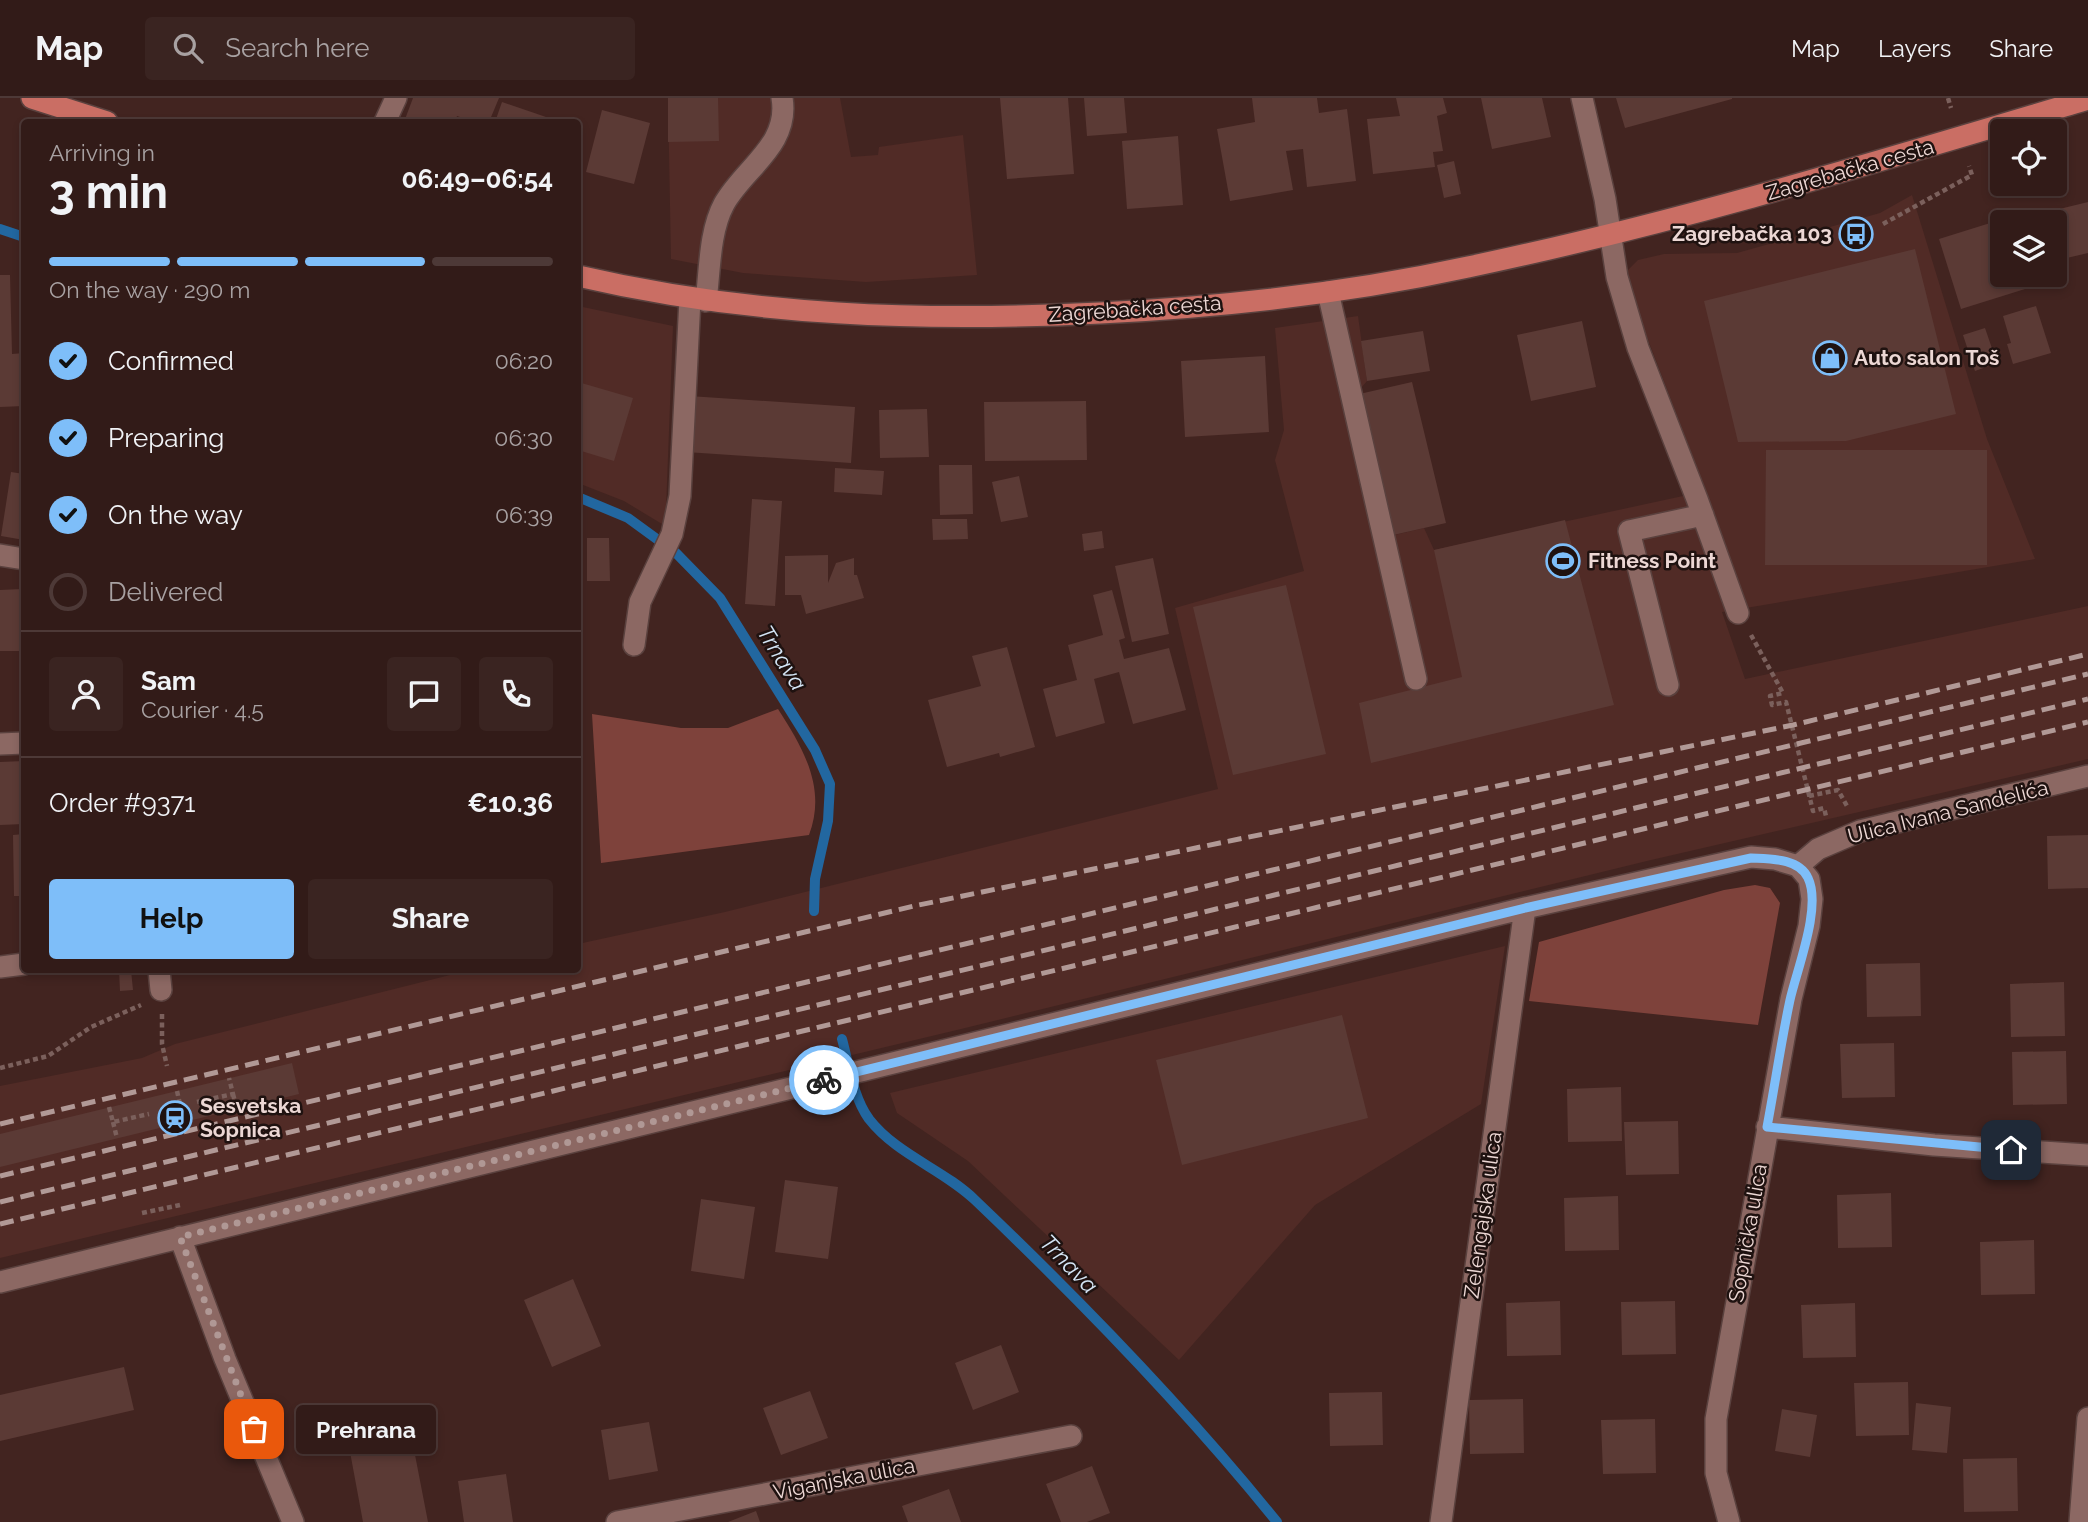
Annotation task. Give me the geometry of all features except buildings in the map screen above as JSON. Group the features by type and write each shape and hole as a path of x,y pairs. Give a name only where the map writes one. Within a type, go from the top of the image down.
{"main road":[{"path":"32,98 55,101 100,119"},
{"name":"Zagrebačka cesta","path":"581,277 698,300 823,313 963,318 1146,311 1328,292 1469,267 1773,193 2088,99"}],"street":[{"path":"386,119 396,98"},
{"path":"634,645 640,602 672,534 680,496 698,300 715,233 724,205 777,138 784,110 782,98"},
{"path":"1582,98 1611,234 1617,277 1637,348 1703,515 1738,613"},
{"path":"1328,292 1416,679"},
{"path":"1668,685 1629,531 1703,515"},
{"path":"0,555 21,558"},
{"path":"0,744 21,743"},
{"name":"Ulica Ivana Sandelića","path":"1798,866 1818,849 1854,833 2088,776"},
{"path":"0,1282 1525,908 1751,858 1775,859 1798,866"},
{"name":"Sopnička ulica","path":"1729,1522 1716,1473 1716,1419 1791,999 1809,926 1812,899 1809,879 1798,866"},
{"name":"Zelengajska ulica","path":"1441,1522 1525,908"},
{"path":"0,967 21,964"},
{"path":"1767,1127 1934,1145 2088,1155"},
{"path":"180,1237 225,1359 293,1522"},
{"path":"2080,1522 2088,1418"},
{"name":"Viganjska ulica","path":"617,1522 1071,1436"}],"path":[{"path":"1948,98 1951,108"},
{"path":"1883,224 1972,175 1969,166"},
{"path":"1738,613 1781,684 1783,693 1770,696 1772,705 1786,702 1809,796 1838,790 1845,801 1854,833"},
{"path":"0,1068 48,1056 91,1027 158,992 162,1044 167,1066"},
{"path":"229,1078 237,1110"},
{"path":"177,1091 184,1122"},
{"path":"197,1102 233,1094"},
{"path":"167,1110 181,1106"},
{"path":"109,1107 117,1138"},
{"path":"113,1122 149,1114"},
{"path":"142,1213 180,1205"}],"shaded area":[{"path":"668,98 840,98 851,157 878,155 879,147 963,135 977,275 866,282 743,273 671,259"},
{"path":"1912,195 1987,439 2035,559 1722,612 1745,679 2088,606 2088,759 1651,860 961,1029 0,1258 0,1086 142,1058 175,1044 458,973 581,973 581,943 725,912 1218,789 1175,608 1304,571 1275,460 1284,430 1275,328 1358,316 1367,381 1355,395 1390,536 1424,528 1434,550 1706,491 1627,285 1628,270 1638,260 1664,254 1737,253 1880,213"},
{"path":"581,307 673,326 666,509 662,524 624,501 581,484"},
{"path":"778,709 804,754 814,785 814,818 809,835 601,863 592,714 681,728 728,728"},
{"path":"1755,885 1770,888 1780,903 1758,1025 1529,1001 1539,942 1724,890"},
{"path":"1505,946 1481,1104 1315,1205 1179,1360 968,1161 897,1113 890,1093"}],"waterway":[{"name":"Trnava","path":"0,229 21,236"},
{"name":"Trnava","path":"581,498 628,518 676,553 720,598 815,750 830,784 828,821 815,879 814,911"},
{"name":"Trnava","path":"842,1039 859,1101 880,1132 962,1189 1015,1238 1169,1397 1277,1522"}],"railway":[{"path":"0,1124 914,906 1793,725 2088,654"},
{"path":"0,1176 2088,674"},
{"path":"0,1202 2088,699"},
{"path":"0,1224 2088,722"}],"way so far":[{"path":"254,1429 180,1237 824,1080"}],"place":[{"name":"Zagrebačka 103","path":"1856,234"},
{"name":"Auto salon Toš","path":"1830,358"},
{"name":"Fitness Point","path":"1563,561"},
{"name":"Sesvetska Sopnica","path":"175,1118"},
{"name":"Prehrana","path":"254,1429"}],"route":[{"path":"824,1080 1525,908 1705,867 1751,858 1775,859 1798,866 1809,879 1812,899 1809,926 1791,999 1767,1127 1934,1145 2011,1150"}]}
